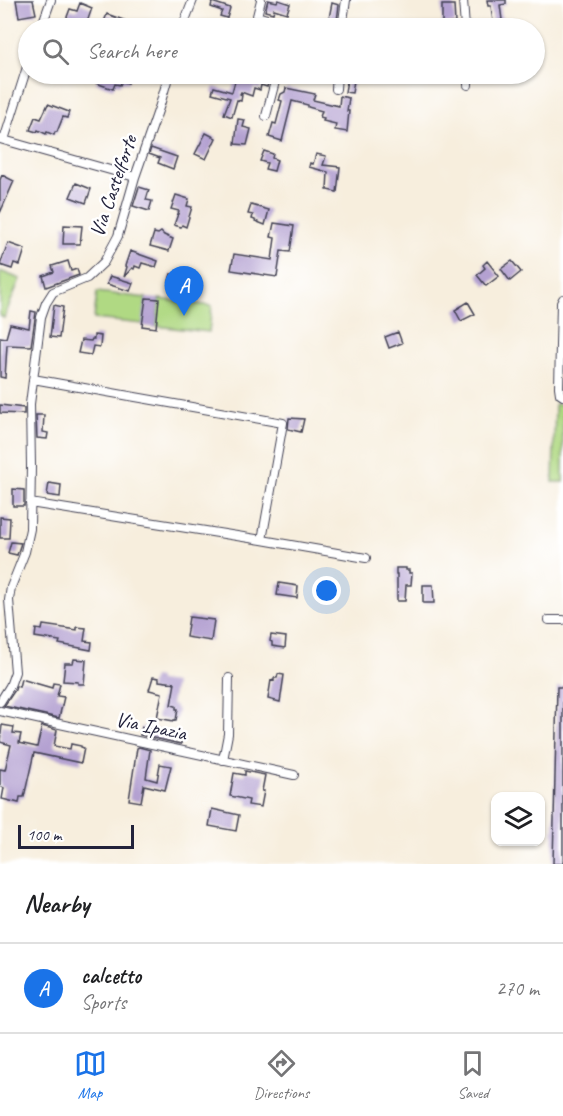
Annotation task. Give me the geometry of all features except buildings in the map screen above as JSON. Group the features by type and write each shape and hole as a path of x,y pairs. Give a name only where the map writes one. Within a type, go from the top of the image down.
{"street":[{"path":"45,18 51,0"},
{"path":"186,18 193,0"},
{"path":"261,0 257,16 264,18"},
{"path":"343,18 346,0"},
{"path":"463,0 464,18"},
{"path":"21,84 2,140 135,177"},
{"name":"Via Castelforte","path":"0,702 15,672 9,600 30,529 30,404 41,317 53,292 87,278 104,262 118,236 166,84"},
{"path":"266,116 274,84"},
{"path":"336,84 336,89"},
{"path":"563,299 561,303 559,387 560,394 563,396"},
{"path":"33,379 283,423 262,540"},
{"path":"30,503 366,558"},
{"path":"549,620 563,620"},
{"path":"223,760 228,734 229,678"},
{"name":"Via Ipazia","path":"0,711 294,775"}],"green space":[{"path":"0,271 20,279 4,318 0,316"},
{"path":"97,292 146,298 143,324 94,319"},
{"path":"159,299 212,306 209,332 156,326"},
{"path":"555,404 563,405 563,482 553,482"}],"place":[{"name":"calcetto","path":"184,316"}]}
